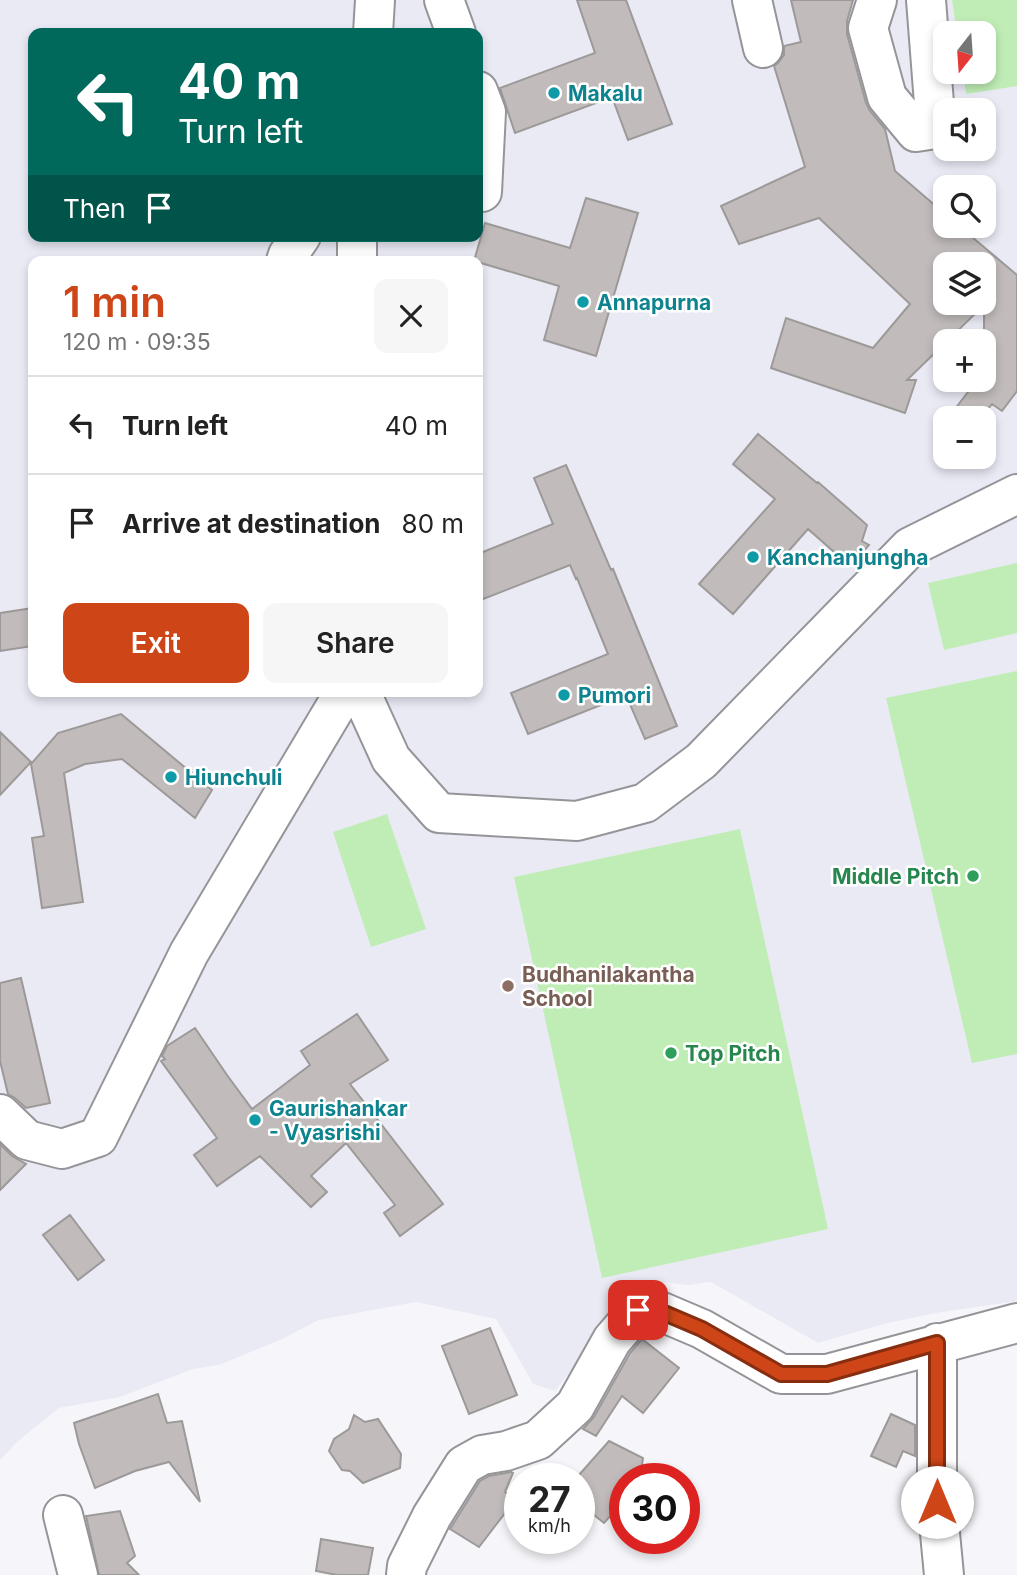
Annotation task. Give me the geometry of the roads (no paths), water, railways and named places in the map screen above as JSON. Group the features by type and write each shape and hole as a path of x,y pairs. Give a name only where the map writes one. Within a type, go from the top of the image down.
{"street":[{"path":"373,28 375,0"},
{"path":"443,0 454,28"},
{"path":"752,0 763,48"},
{"path":"877,0 868,28 887,97 916,132 936,128 926,0"},
{"path":"483,104 486,112 483,172"},
{"path":"363,697 391,759 439,813 577,821 645,803 701,761 910,547 1017,494"},
{"path":"0,1114 27,1140 62,1149 98,1137 189,953 341,697"},
{"path":"406,1575 407,1566 432,1516 464,1465 482,1455 506,1451 538,1440 575,1406 612,1340 638,1310 662,1312 702,1329 781,1374 827,1374 1017,1323"},
{"path":"937,1343 937,1502 944,1575"},
{"path":"63,1516 78,1575"}],"place":[{"name":"Makalu","path":"554,93"},
{"name":"Annapurna","path":"583,302"},
{"name":"Kanchanjungha","path":"753,557"},
{"name":"Pumori","path":"564,695"},
{"name":"Hiunchuli","path":"171,777"},
{"name":"Middle Pitch","path":"973,876"},
{"name":"Budhanilakantha School","path":"508,986"},
{"name":"Top Pitch","path":"671,1053"},
{"name":"Gaurishankar - Vyasrishi","path":"255,1120"}]}
